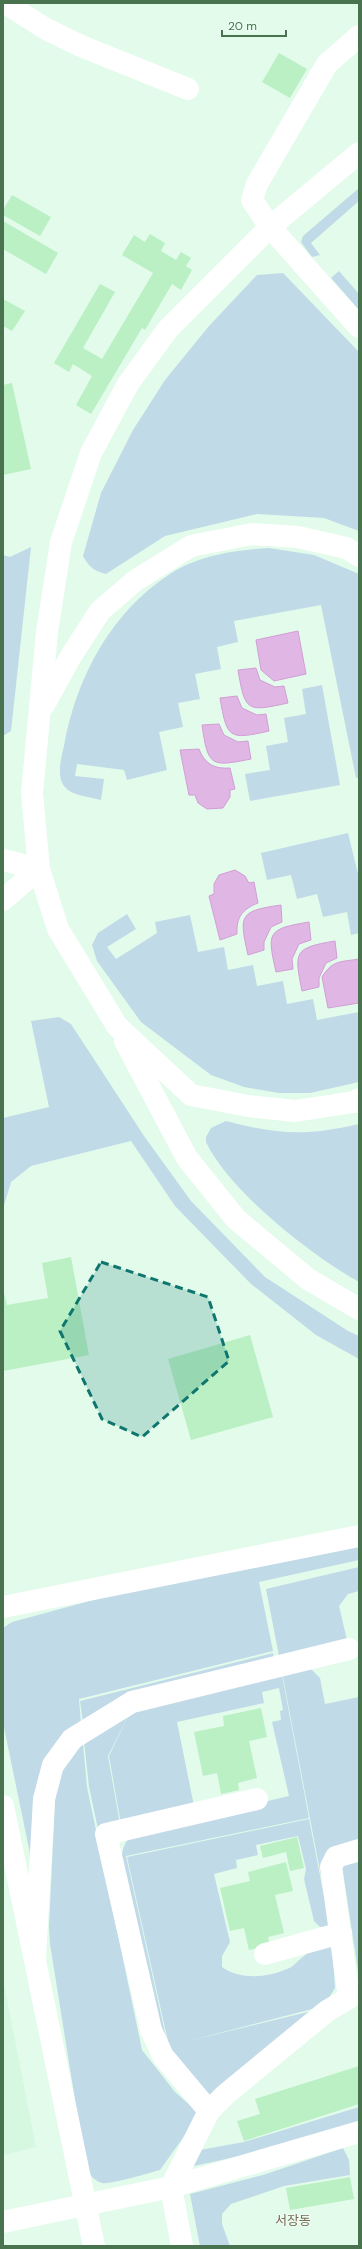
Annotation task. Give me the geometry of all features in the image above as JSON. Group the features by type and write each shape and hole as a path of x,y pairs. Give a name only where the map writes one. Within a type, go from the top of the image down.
{"street":[{"path":"5,3 46,29 81,46 188,89"},
{"path":"359,36 327,64 257,184 252,200 270,227 359,327"},
{"path":"359,153 270,227 168,329 128,384 91,453 61,542 47,632 32,793 39,869 58,929 117,1026 187,1158 236,1219 308,1279 359,1309"},
{"path":"40,712 71,656 100,611 136,580 191,546 252,534 298,537 346,548 359,556"},
{"path":"3,860 39,869"},
{"path":"3,900 39,869"},
{"path":"117,1026 191,1094 248,1106 294,1111 354,1102 359,1099"},
{"path":"3,1607 359,1536"},
{"path":"34,1958 44,1799 53,1765 72,1739 132,1702 349,1649"},
{"path":"209,2111 163,2056 151,2030 106,1834 257,1799"},
{"path":"3,1806 94,2246"},
{"path":"182,2246 171,2187 209,2111 225,2095 321,2016 354,1995 341,1933 331,1867 336,1857 359,1850"},
{"path":"265,1954 341,1933"},
{"path":"3,2222 171,2187 359,2132"}],"highlighted area":[{"path":"101,1262 208,1297 229,1361 142,1437 102,1419 60,1331"}],"shaded area":[{"path":"359,188 359,201 311,243 320,255 312,257 301,242 303,236"},
{"path":"339,271 359,294 359,310 331,278"},
{"path":"283,273 359,352 359,531 324,518 257,514 165,536 106,574 95,570 87,563 83,556 101,493 133,430 165,380 209,326 257,275"},
{"path":"31,547 11,731 3,736 3,555 10,557"},
{"path":"269,548 314,555 359,574 359,778 356,778 321,605 234,621 238,642 217,647 221,669 195,674 200,699 178,703 183,727 159,732 167,770 127,780 124,770 77,764 75,776 104,779 101,800 77,794 68,790 62,783 60,767 77,696 99,649 130,607 170,574 193,562 230,552"},
{"path":"298,631 306,674 274,681 261,670 256,640"},
{"path":"256,668 260,680 275,687 284,686 288,703 264,708 250,706 243,694 238,670"},
{"path":"322,685 340,785 250,801 245,774 270,770 266,746 288,742 284,718 306,714 302,689"},
{"path":"237,696 242,708 257,715 266,714 269,731 256,734 238,735 232,733 228,729 222,712 220,698"},
{"path":"219,724 224,735 238,742 248,741 251,759 227,763 214,761 207,749 202,725"},
{"path":"199,749 207,762 219,768 230,768 235,789 230,790 230,797 223,808 207,809 198,803 195,795 189,795 180,750"},
{"path":"348,833 359,878 359,933 351,935 347,912 323,917 317,894 297,899 291,875 267,880 261,853"},
{"path":"235,870 245,876 249,883 254,882 258,903 244,911 239,918 237,934 220,940 209,896 214,894 214,884 219,875"},
{"path":"281,905 282,922 271,927 264,942 264,950 248,955 243,931 245,917 257,910"},
{"path":"127,914 136,929 107,947 116,959 157,933 155,922 190,915 198,952 224,947 228,970 253,965 257,986 283,981 287,1004 313,999 317,1020 359,1012 359,1082 310,1093 279,1093 244,1087 211,1075 141,1022 97,961 92,945 98,933"},
{"path":"309,922 311,940 299,944 292,959 293,969 276,972 271,948 271,940 273,935 278,930 285,927"},
{"path":"335,941 337,958 326,963 319,978 319,987 302,991 298,967 298,959 300,954 304,949 311,946"},
{"path":"359,959 359,1003 328,1008 322,977 329,967 333,965"},
{"path":"59,1017 71,1024 144,1136 191,1201 265,1277 348,1331 359,1336 359,1359 316,1335 251,1284 175,1206 131,1141 31,1166 11,1182 3,1209 3,1118 49,1107 31,1021"},
{"path":"226,1121 262,1129 292,1132 323,1131 359,1124 359,1282 318,1256 296,1239 252,1201 233,1181 217,1161 206,1142 206,1137 211,1128"},
{"path":"359,1545 359,1560 259,1582 273,1651 79,1699 81,1724 71,1731 31,1858 3,1723 3,1628 12,1622 112,1595"},
{"path":"359,1567 359,1591 348,1594 339,1606 347,1640 279,1656 266,1589"},
{"path":"273,1653 274,1659 83,1723 80,1701"},
{"path":"310,1668 320,1678 325,1704 359,1697 359,1844 340,1847 328,1913 282,1672"},
{"path":"277,1671 277,1675 191,1697 282,1675 309,1818 126,1856 168,2046 324,2008 207,2097 167,2047 160,2035 121,1866 122,1855 126,1842 137,1832 289,1796 272,1722 281,1720 280,1711 283,1710 279,1688 262,1692 264,1703 177,1722 194,1806 121,1824 109,1756 130,1712 108,1756 120,1824 98,1829 89,1787 84,1741 99,1728 133,1706"},
{"path":"83,1743 87,1787 142,2050 175,2092 200,2114 160,2170 106,2183 99,2182 93,2178 85,2162 50,1944 49,1927 56,1780"},
{"path":"309,1819 330,1927 320,1927 314,1921 304,1879 306,1869 298,1836 256,1845 258,1855 236,1860 237,1868 214,1874 230,1942 222,1956 222,1967 245,1976 262,1976 289,1968 310,1952 332,1943 335,1988 324,2006 169,2046 127,1857"},
{"path":"359,1862 359,1977 342,1866"},
{"path":"3,1979 36,2147 3,2155"},
{"path":"359,2107 359,2121 278,2147 194,2166 194,2160 200,2150 244,2142"},
{"path":"343,2148 349,2160 350,2175 284,2186 231,2204 222,2214 222,2224 230,2246 200,2246 190,2194 263,2175"}],"building":[{"path":"279,53 307,69 290,98 262,82"},
{"path":"12,195 51,217 40,236 3,215 3,210"},
{"path":"3,221 58,253 46,274 3,249"},
{"path":"150,234 165,243 161,251 176,260 181,252 191,258 186,266 192,270 181,290 172,284 145,330 142,328 91,414 76,405 92,376 73,364 69,372 54,363 100,284 115,292 83,348 102,359 153,273 122,255 134,235 145,242"},
{"path":"3,299 25,311 12,331 3,326"},
{"path":"12,383 31,469 3,475 3,385"},
{"path":"71,1257 89,1355 3,1371 3,1289 7,1305 48,1298 42,1263"},
{"path":"250,1335 273,1417 191,1440 168,1359"},
{"path":"261,1708 267,1737 249,1741 257,1778 238,1783 239,1790 221,1794 217,1773 203,1776 194,1732 224,1726 223,1716"},
{"path":"297,1837 304,1868 290,1871 286,1852 263,1858 260,1846"},
{"path":"286,1862 293,1891 275,1895 284,1933 268,1937 270,1945 249,1950 244,1928 230,1931 220,1888 250,1881 248,1872"},
{"path":"359,2066 359,2104 244,2141 237,2121 260,2114 255,2099"},
{"path":"350,2177 354,2199 290,2210 286,2188"}],"district":[{"name":"서장동","path":"293,2220"}]}
